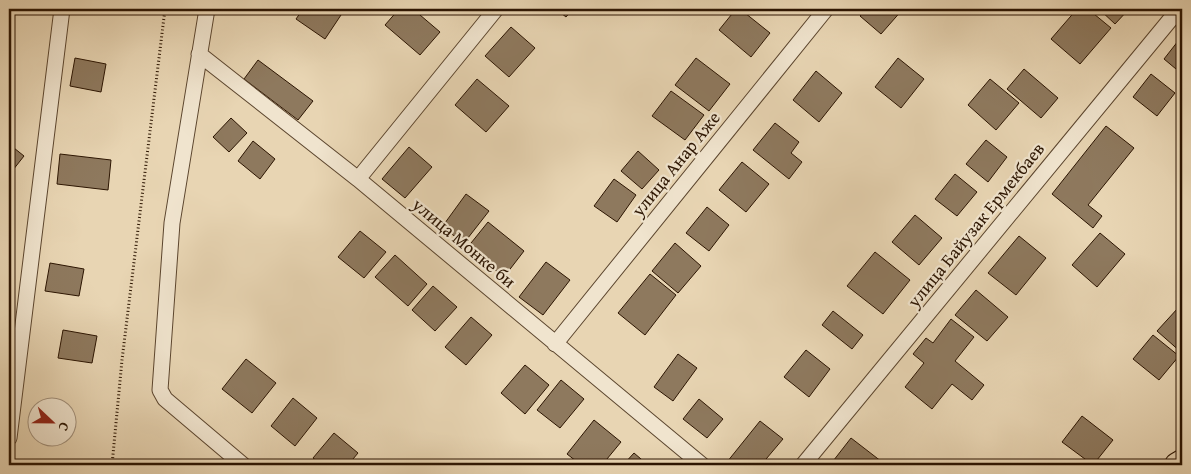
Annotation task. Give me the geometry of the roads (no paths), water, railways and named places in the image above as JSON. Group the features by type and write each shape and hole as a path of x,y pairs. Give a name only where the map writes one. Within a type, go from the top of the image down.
{"main road":[{"path":"1177,465 1182,462"}],"street":[{"path":"9,438 14,352 62,9"},
{"path":"207,9 172,223 160,390 165,399 243,465"},
{"path":"358,179 496,9"},
{"name":"улица Анар Аже","path":"555,344 826,9"},
{"name":"улица Байузак Ермекбаев","path":"803,465 1179,9"},
{"name":"улица Монке би","path":"199,54 358,179 702,465"}]}
